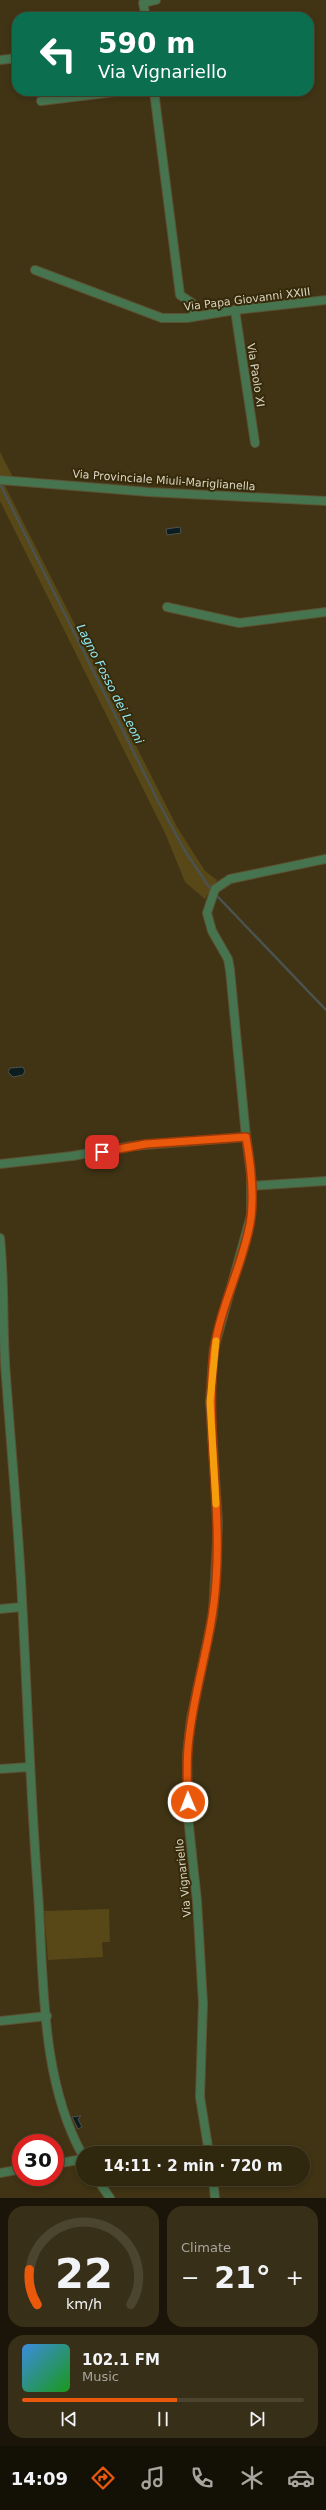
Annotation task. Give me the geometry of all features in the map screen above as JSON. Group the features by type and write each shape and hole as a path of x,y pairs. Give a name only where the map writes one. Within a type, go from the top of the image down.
{"street":[{"path":"145,12 143,2 156,0"},
{"path":"0,60 12,59"},
{"path":"41,101 82,96"},
{"path":"155,96 180,295 192,303 195,316"},
{"name":"Via Papa Giovanni XXIII","path":"36,270 162,318 187,318 235,310 326,300"},
{"name":"Via Paolo XI","path":"235,310 255,443"},
{"name":"Via Provinciale Miuli-Mariglianella","path":"0,480 149,492 326,501"},
{"path":"167,607 238,623 326,612"},
{"name":"Via Vignariello","path":"208,2146 200,2097 202,1996 197,1902 188,1817 187,1755 192,1719 209,1642 216,1581 218,1523 210,1402 214,1349 222,1314 250,1225 252,1186 230,970 225,951 209,920 208,905 215,889 230,879 326,859"},
{"path":"0,1164 72,1156 132,1146 246,1137"},
{"path":"252,1186 326,1181"},
{"path":"0,1238 3,1376 22,1607 29,1767 47,2016 56,2092 64,2117 78,2146"},
{"path":"0,1609 22,1607"},
{"path":"0,1769 29,1767"},
{"path":"0,2021 47,2016"},
{"path":"64,2162 76,2160"},
{"path":"0,2173 12,2171"},
{"path":"102,2186 110,2198"},
{"path":"214,2186 215,2198"}],"shaded area":[{"path":"0,452 13,477 0,476"},
{"path":"0,484 4,484 177,827 205,871 217,880 205,899 185,882 165,833 0,501"},
{"path":"180,527 181,533 167,535 166,529"},
{"path":"23,1067 25,1071 23,1075 13,1077 8,1072 10,1068"},
{"path":"109,1909 110,1942 102,1942 103,1957 48,1960 44,1911"},
{"path":"81,2116 78,2119 82,2127 78,2129 72,2117"}],"waterway":[{"name":"Lagno Fosso dei Leoni","path":"1,486 159,803 185,851 209,887"},
{"name":"Lagno Fosso dei Leoni","path":"218,897 326,1010"}],"slow traffic":[{"path":"216,1341 214,1349 210,1402 216,1504"}],"route":[{"path":"102,1152 161,1142 246,1137 250,1160 252,1196 250,1225 242,1255 222,1314 214,1349 210,1402 218,1523 218,1549 213,1614 208,1649 189,1738 187,1755 188,1802"}]}
